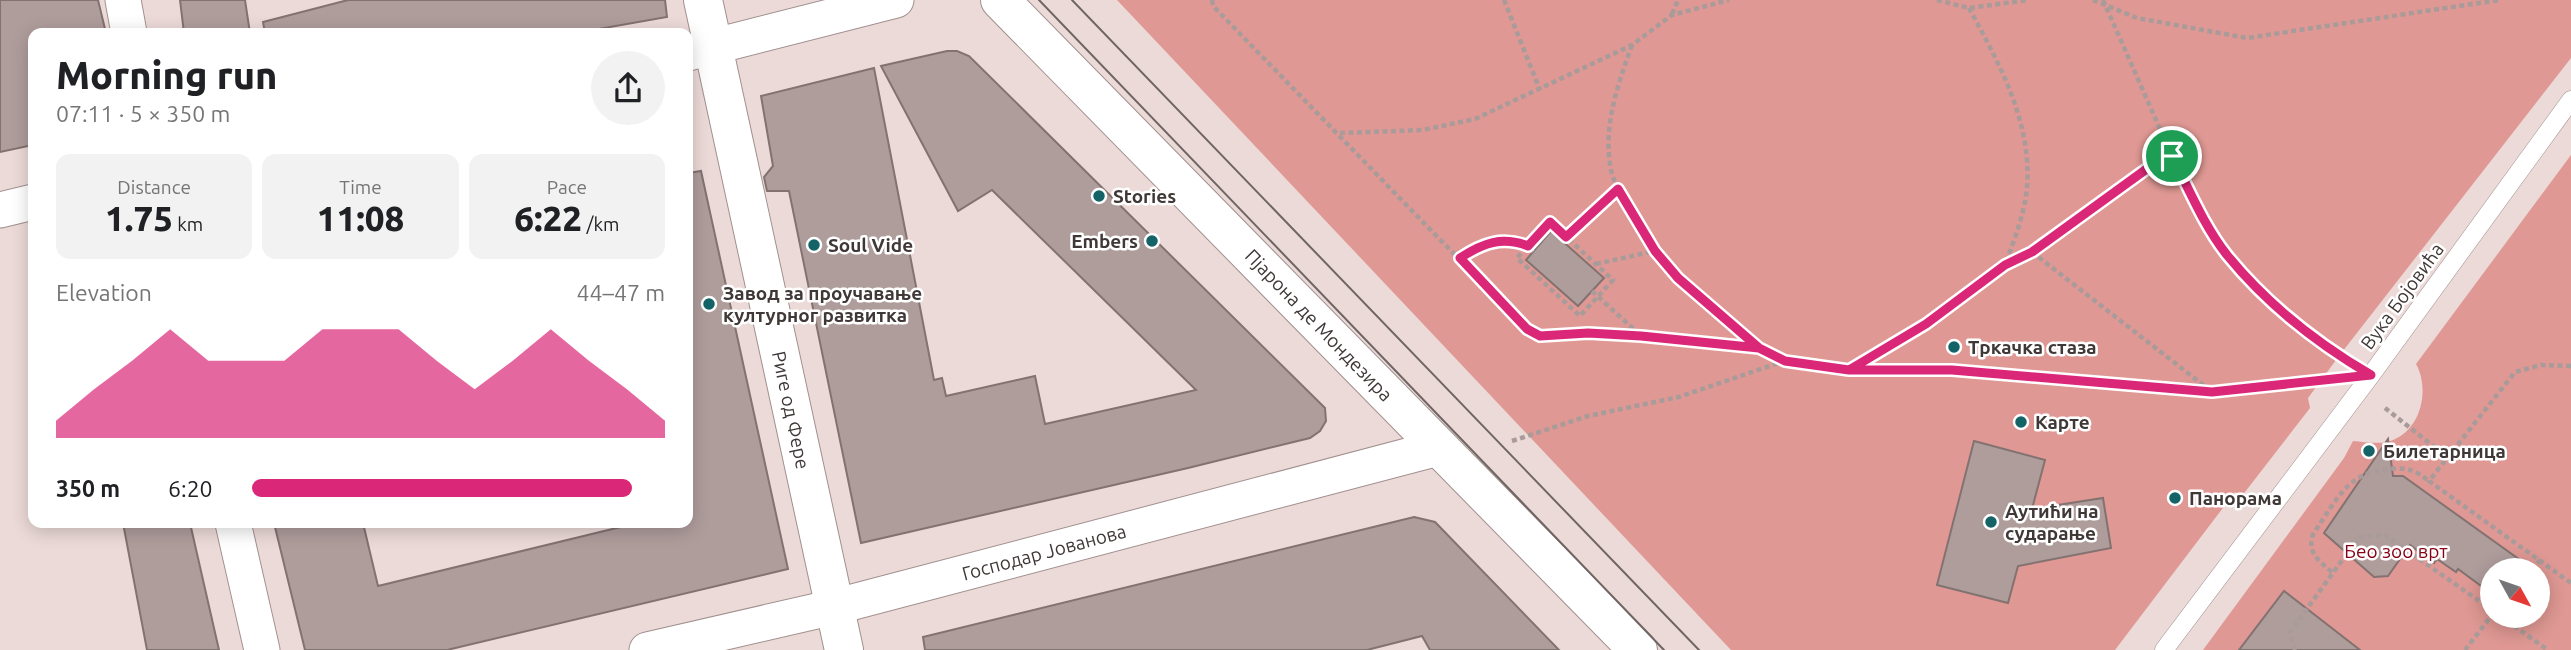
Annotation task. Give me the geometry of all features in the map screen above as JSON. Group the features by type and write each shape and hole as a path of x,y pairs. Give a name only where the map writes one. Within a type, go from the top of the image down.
{"street":[{"path":"124,0 128,28"},
{"path":"703,0 700,50 896,0"},
{"name":"Пјарона де Мондезира","path":"1000,0 1638,650"},
{"name":"Риге од Фере","path":"700,50 844,650"},
{"path":"0,209 28,202"},
{"name":"Господар Јованова","path":"647,650 834,607 1438,448"},
{"path":"234,528 262,650"}],"lane":[{"name":"Вука Бојовића","path":"2164,650 2371,375 2571,100"}],"path":[{"path":"1212,0 1213,6 1527,329 1540,336 1588,333 1759,348"},
{"path":"1504,0 1540,90"},
{"path":"1672,15 1678,0"},
{"path":"1339,133 1423,130 1475,118 1632,45 1672,15 1729,0"},
{"path":"1937,0 1969,8 2028,0"},
{"path":"2093,0 2106,2 2137,18 2247,38 2499,0"},
{"path":"2106,2 2172,156 2205,222 2243,273 2283,312 2339,356 2371,375"},
{"path":"1969,8 2019,110 2026,155 2027,187 2005,265"},
{"path":"1632,45 1618,85 1608,127 1610,166 1618,189 1655,251 1678,278 1759,348 1785,361 1849,370 1952,370 2212,392 2371,375"},
{"path":"1849,370 1926,324 2005,265 2032,252 2159,160 2172,156"},
{"path":"1566,237 1618,189"},
{"path":"1550,222 1613,280 1580,316 1517,258 1528,246 1550,222"},
{"path":"1460,258 1493,241 1514,241 1528,246 1533,252"},
{"path":"1596,265 1655,251"},
{"path":"2032,252 2212,392"},
{"path":"1592,291 1641,336"},
{"path":"1512,441 1588,416 1679,397 1785,361"},
{"path":"2429,481 2515,372 2541,365 2571,366"},
{"path":"2376,400 2447,457"},
{"path":"2332,572 2314,556 2309,544 2313,534 2351,481 2361,474 2393,468 2413,469 2536,558"},
{"path":"2295,650 2290,632 2359,537 2385,535 2480,603"},
{"path":"2550,568 2571,583"},
{"path":"2465,650 2481,628"},
{"path":"2517,628 2548,650"}],"green space":[{"path":"1117,0 2571,0 2571,58 2339,356 2308,398 2310,408 2245,492 2241,496 2235,492 2115,650 1731,650"},
{"name":"Бео зоо врт","path":"2571,155 2571,650 2203,650 2344,458 2353,441 2387,442 2408,430 2420,410 2420,375 2416,364"}],"building":[{"path":"0,0 98,0 105,28 28,28 28,146 0,152"},
{"path":"180,0 245,0 249,28 183,28"},
{"path":"348,0 665,0 667,17 604,28 264,28 263,22"},
{"path":"957,51 969,56 1325,408 1326,421 1320,431 1310,438 1188,468 861,543 789,191 767,191 764,177 773,166 761,96 874,68 934,380 942,378 946,396 1035,376 1045,424 1196,390 992,190 958,211 881,66"},
{"path":"701,171 788,569 447,650 305,650 275,528 364,528 378,586 616,528 693,528 693,172"},
{"path":"1551,231 1604,278 1578,306 1526,260"},
{"path":"2388,439 2393,476 2403,476 2517,558 2480,558 2480,585 2458,569 2456,572 2437,559 2434,563 2410,545 2388,576 2374,577 2324,533"},
{"name":"Аутићи на сударање","path":"1974,441 2045,460 2032,509 2103,498 2111,548 2018,566 2008,603 1937,585"},
{"path":"1414,517 1435,522 1559,650 1430,650 1422,636 1367,650 925,650 923,637"},
{"path":"124,528 191,528 219,650 147,650"},
{"path":"2284,591 2360,650 2239,650"}],"tram line":[{"path":"1039,0 1664,650"},
{"path":"1072,0 1699,650"}],"place":[{"name":"Stories","path":"1099,196"},
{"name":"Embers","path":"1152,241"},
{"name":"Soul Vide","path":"814,245"},
{"name":"Завод за проучавање културног развитка","path":"709,304"},
{"name":"Тркачка стаза","path":"1954,347"},
{"name":"Карте","path":"2021,422"},
{"name":"Билетарница","path":"2369,451"},
{"name":"Панорама","path":"2175,498"},
{"name":"Аутићи на сударање","path":"1991,522"}],"route":[{"path":"2172,156 2159,160 2032,252 2005,265 1926,324 1849,370 1785,361 1759,348 1678,278 1655,251 1618,189 1566,237 1550,222 1528,246 1514,241 1493,241 1460,258 1527,329 1540,336 1588,333 1641,336 1759,348 1785,361 1849,370 1952,370 2212,392 2371,375 2339,356 2283,312 2226,254 2205,222 2172,156"}]}
